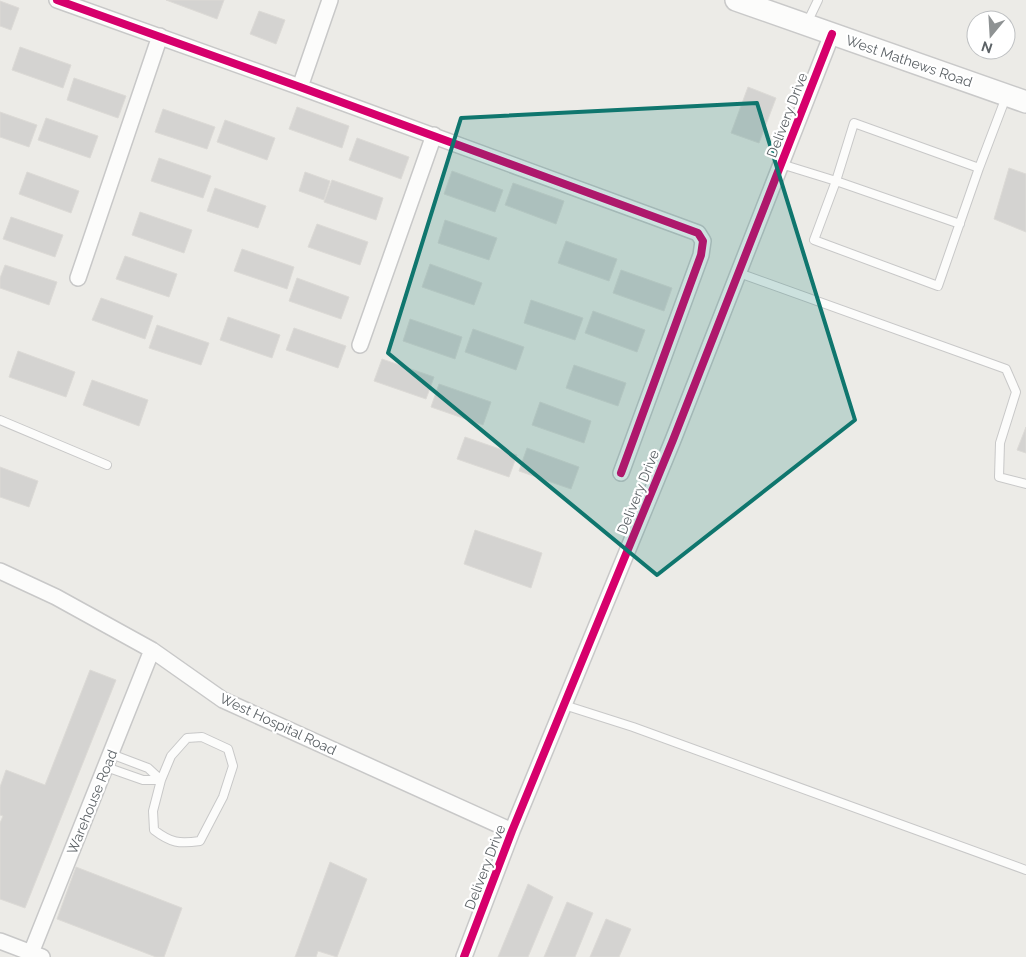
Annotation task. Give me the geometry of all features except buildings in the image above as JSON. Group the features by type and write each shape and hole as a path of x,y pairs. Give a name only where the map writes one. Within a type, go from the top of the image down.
{"main road":[{"name":"West Mathews Road","path":"736,0 1016,99"}],"street":[{"path":"57,0 300,86 698,233 704,241 701,255 621,473"},
{"path":"300,86 330,0"},
{"name":"Delivery Drive","path":"464,957 512,831 673,440 832,34"},
{"path":"78,278 160,36"},
{"path":"360,344 434,135"},
{"name":"West Hospital Road","path":"0,571 56,597 152,650 222,700 512,831"},
{"name":"Warehouse Road","path":"37,955 108,760 152,650"},
{"path":"0,941 37,955"}],"lane":[{"path":"807,25 818,0"},
{"path":"979,168 854,123 836,182 814,240 938,286 979,168 1016,99"},
{"path":"781,164 960,224"},
{"path":"739,273 1006,369 1016,392 1000,443 999,477 1026,484"},
{"path":"0,420 107,465"},
{"path":"564,704 633,727 1026,870"},
{"path":"202,737 228,749 233,766 223,797 200,841 181,844 162,836 154,830 153,811 161,780 171,756 186,738 202,737"},
{"path":"108,760 148,768 161,780"},
{"path":"108,760 142,780 161,780"}],"highlighted area":[{"path":"757,103 855,420 657,575 388,353 461,118"}],"cycle path":[{"path":"57,0 698,233 703,241 701,255 621,473"},
{"path":"464,957 512,831 673,440 832,34"}]}
